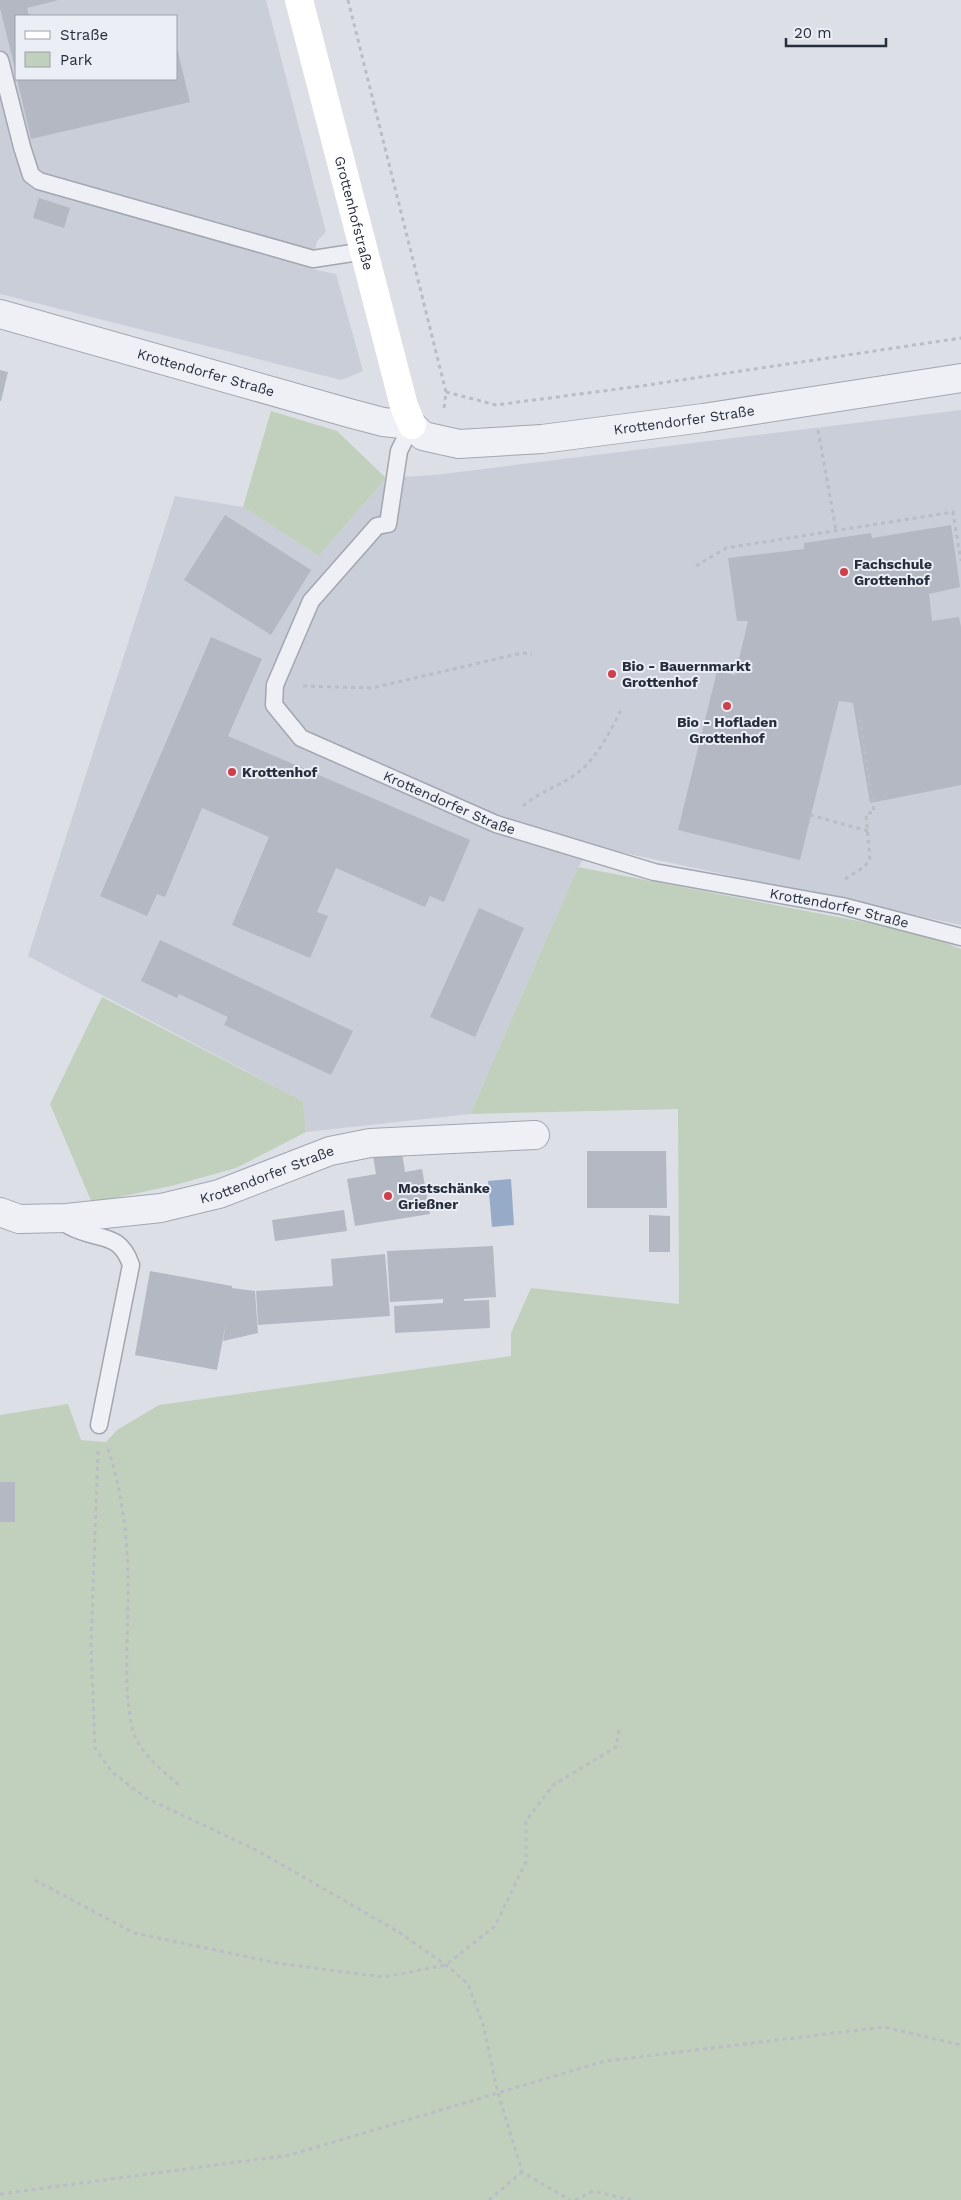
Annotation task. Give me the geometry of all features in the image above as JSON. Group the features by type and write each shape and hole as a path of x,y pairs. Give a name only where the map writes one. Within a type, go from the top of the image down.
{"street":[{"name":"Grottenhofstraße","path":"298,0 404,406 412,425"},
{"name":"Krottendorfer Straße","path":"0,314 349,413 383,422 412,425 423,436 460,444 542,439 703,418 961,378"},
{"name":"Krottendorfer Straße","path":"0,1212 19,1219 67,1218 161,1208 219,1194 330,1151 370,1143 535,1135"}],"lane":[{"path":"0,60 31,175 39,181 313,259 365,251"},
{"name":"Krottendorfer Straße","path":"412,425 399,451 388,524 377,526 311,601 275,686 274,705 302,738 496,824 654,872 842,906 961,937"},
{"path":"67,1218 69,1226 78,1231 120,1243 127,1253 132,1266 99,1425"}],"path":[{"path":"348,0 446,392 496,405 651,385 961,338"},
{"path":"820,440 836,530"},
{"path":"696,566 726,548 953,512 961,561"},
{"path":"275,686 372,688 522,652 532,654"},
{"path":"496,824 518,812 536,795 580,771 612,730 620,710"},
{"path":"807,900 864,867 870,860 866,814 874,812 874,803 859,714"},
{"path":"810,816 868,830"},
{"path":"99,1425 112,1463 121,1500 128,1581 129,1712 136,1738 151,1761 180,1786"},
{"path":"99,1425 91,1645 95,1748 112,1772 146,1798 258,1851 397,1931 446,1965 468,1984 483,2024 498,2093 522,2172 570,2200"},
{"path":"35,1880 134,1933 273,1962 384,1977 446,1965 495,1926 526,1862 526,1821 552,1784 616,1747 619,1730"},
{"path":"0,2194 290,2155 605,2061 884,2028 961,2045"},
{"path":"490,2200 522,2172"},
{"path":"575,2200 593,2190 631,2200"}],"shaded area":[{"path":"0,0 266,0 326,232 317,241 311,269 336,274 363,371 341,380 0,294"},
{"path":"961,410 961,925 592,846 578,867 470,1114 306,1132 303,1101 28,956 175,496 243,507 319,556 386,478 434,475"}],"green space":[{"path":"271,411 337,431 386,478 319,556 243,507"},
{"path":"578,867 921,933 961,949 961,2200 0,2200 0,1415 68,1404 81,1440 106,1442 117,1430 159,1405 511,1356 511,1333 531,1288 679,1304 678,1109 470,1114"},
{"path":"102,997 303,1101 306,1132 236,1168 175,1185 92,1203 50,1104"}],"water":[{"path":"511,1179 514,1225 492,1227 488,1181"}],"building":[{"path":"0,0 59,0 27,8 29,15 15,15 15,69 0,8"},
{"path":"178,52 190,102 31,139 17,80 178,80"},
{"path":"39,198 70,208 64,228 33,218"},
{"path":"0,370 8,372 1,401 0,401"},
{"path":"225,515 311,570 271,635 184,580"},
{"path":"951,525 960,587 929,594 932,621 959,617 961,627 961,785 870,803 853,703 839,701 800,860 678,830 717,671 735,675 748,621 737,621 728,558 804,549 804,543 871,533 872,538"},
{"name":"Krottenhof","path":"211,637 262,659 228,736 470,840 444,902 430,896 425,907 336,868 317,912 328,916 310,958 232,925 269,837 202,808 165,897 157,894 147,916 100,896"},
{"path":"479,908 524,928 475,1037 430,1017"},
{"path":"160,940 353,1031 331,1075 224,1025 228,1017 179,994 177,998 141,981"},
{"name":"Mostschänke Grießner","path":"401,1146 405,1172 422,1169 430,1214 355,1226 347,1179 376,1174 372,1150"},
{"path":"587,1151 666,1151 667,1208 587,1208"},
{"path":"344,1210 347,1231 275,1241 272,1220"},
{"path":"649,1215 670,1216 670,1252 649,1252"},
{"path":"493,1246 496,1297 464,1299 464,1301 489,1300 490,1328 395,1333 394,1306 443,1303 443,1299 390,1302 387,1251"},
{"path":"385,1254 390,1316 258,1325 256,1291 333,1286 331,1259"},
{"path":"150,1271 255,1291 258,1333 223,1341 226,1322 217,1370 135,1355"},
{"path":"0,1482 15,1482 15,1522 0,1522"}],"place":[{"name":"Fachschule Grottenhof","path":"844,572"},
{"name":"Bio - Bauernmarkt Grottenhof","path":"612,674"},
{"name":"Bio - Hofladen Grottenhof","path":"727,706"},
{"name":"Krottenhof","path":"232,772"},
{"name":"Mostschänke Grießner","path":"388,1196"}]}
